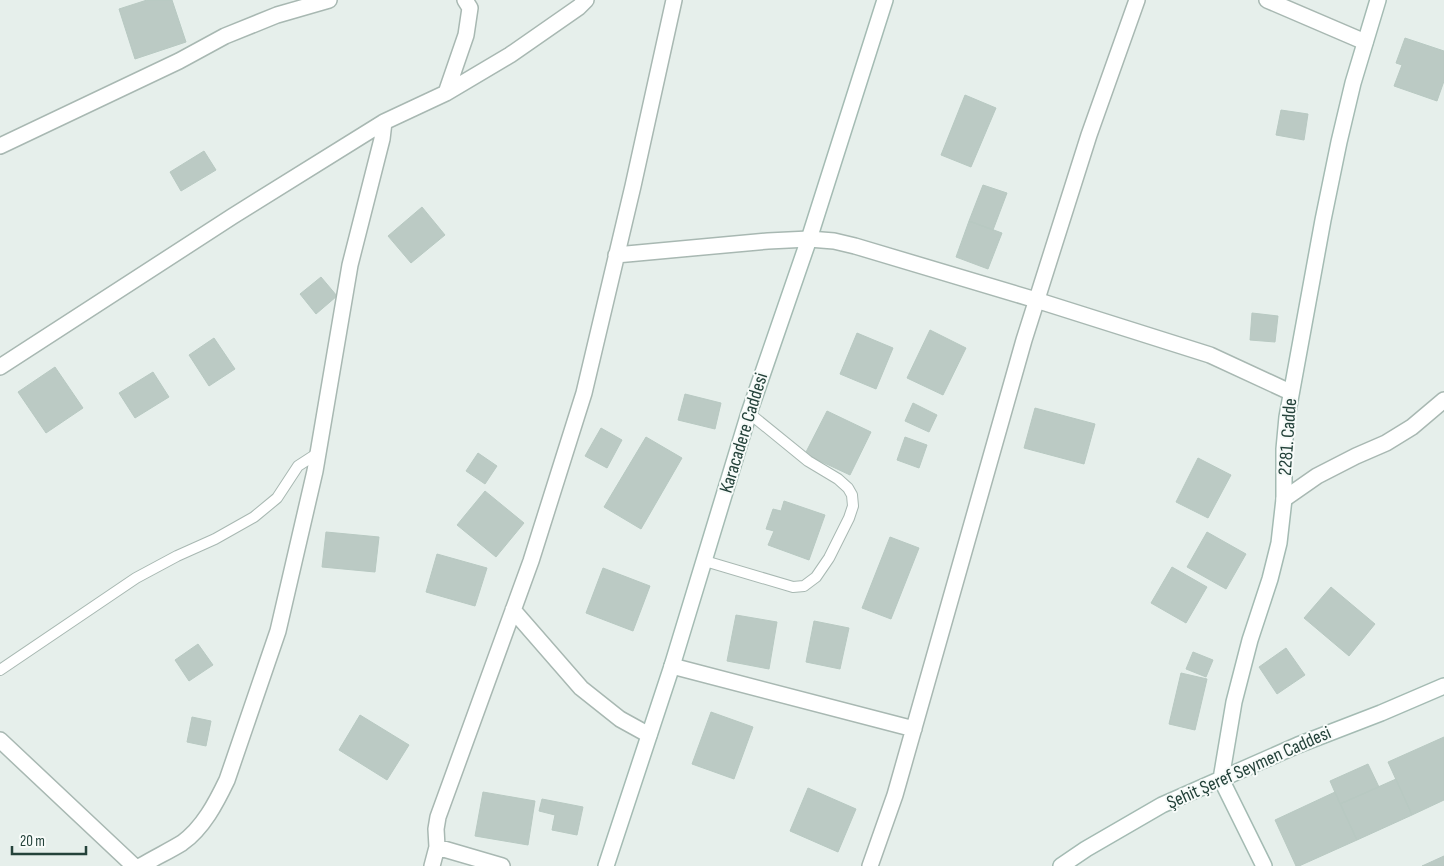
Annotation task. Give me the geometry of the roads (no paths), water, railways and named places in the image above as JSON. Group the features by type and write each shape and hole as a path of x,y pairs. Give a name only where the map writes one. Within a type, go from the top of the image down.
{"street":[{"path":"0,146 179,61 243,28 277,15 329,0"},
{"path":"446,93 466,36 470,8 465,0"},
{"path":"0,367 233,216 384,122 446,93 510,55 579,7 586,0"},
{"path":"432,866 437,847 436,829 438,817 531,560 584,393 674,0"},
{"name":"Karacadere Caddesi","path":"606,866 672,666 750,413 809,239 885,0"},
{"path":"870,866 895,795 1036,300 1089,135 1137,0"},
{"path":"1267,0 1365,42"},
{"name":"2281. Cadde","path":"1221,779 1234,702 1279,543 1284,499 1284,449 1290,392 1339,142 1353,83 1378,0"},
{"path":"141,866 182,842 195,831 216,804 227,780 278,631 315,471 350,265 382,139 384,122"},
{"path":"616,255 768,241 809,239 834,241 1036,300 1210,355 1290,392"},
{"path":"1284,499 1317,476 1386,443 1412,427 1444,400"},
{"path":"513,610 581,688 620,719 649,735"},
{"path":"672,666 914,729"},
{"name":"Şehit Şeref Seymen Caddesi","path":"1061,866 1086,849 1162,806 1298,745 1444,686"},
{"path":"3,748 134,866"},
{"path":"1221,779 1264,866"},
{"path":"437,847 453,850 502,866"}],"lane":[{"path":"705,561 793,587 804,586 816,577 828,558 853,506 852,495 848,488 838,479 808,461 750,413"},
{"path":"0,670 136,578 177,556 215,539 254,517 277,498 298,466 318,453"}]}
